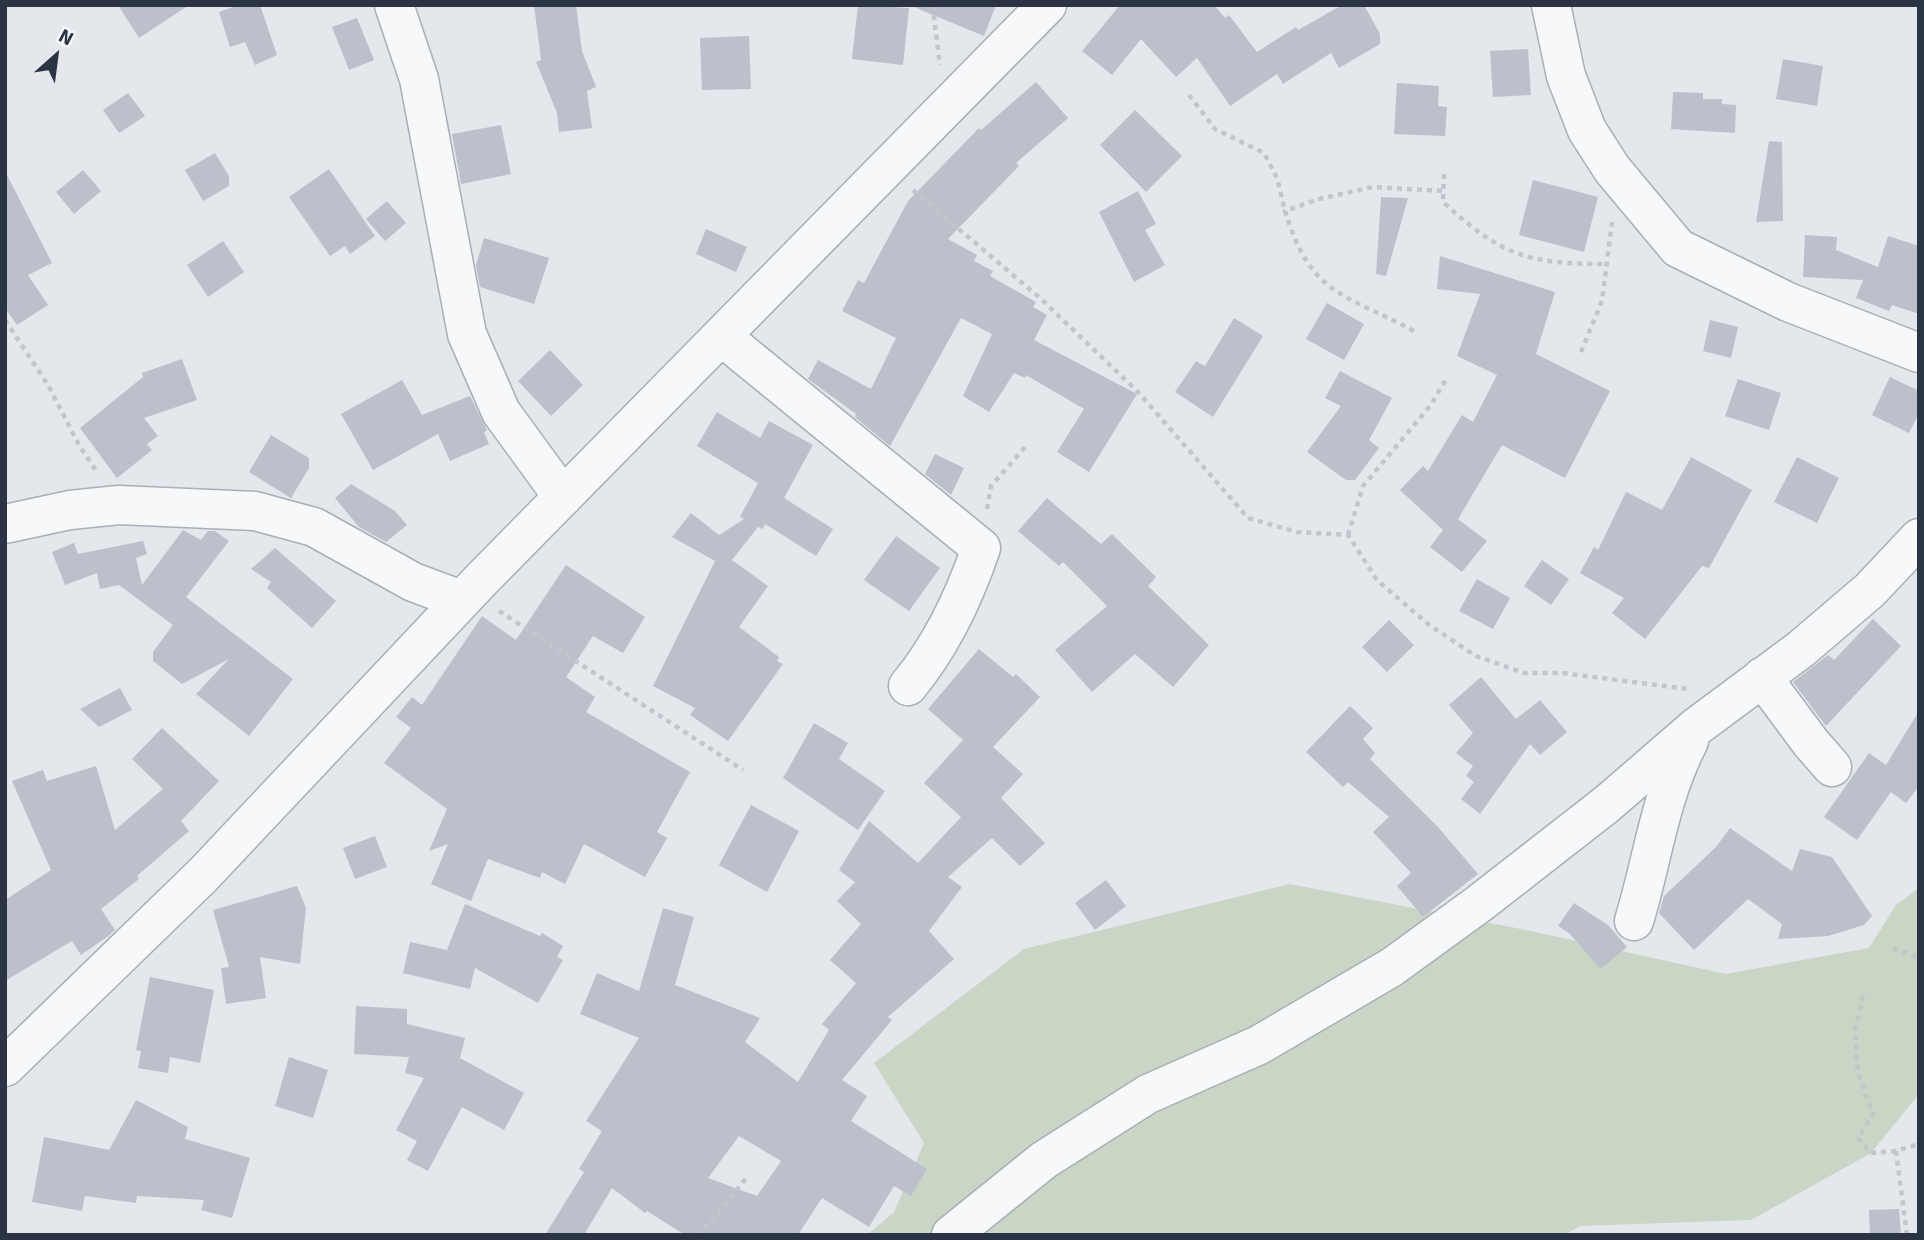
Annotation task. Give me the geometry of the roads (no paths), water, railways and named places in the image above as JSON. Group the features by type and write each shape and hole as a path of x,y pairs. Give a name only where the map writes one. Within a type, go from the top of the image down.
{"street":[{"path":"394,5 419,79 467,334 501,412 563,497"},
{"path":"5,1067 203,875 461,600 1046,5"},
{"path":"1551,5 1566,76 1587,130 1612,169 1678,248 1788,302 1919,353"},
{"path":"721,336 981,548 966,594 926,663 908,686"},
{"path":"5,524 70,510 119,505 255,511 314,527 412,582 461,600"},
{"path":"951,1235 1044,1160 1148,1094 1259,1045 1392,967 1606,804 1696,727 1801,649 1870,590 1919,538"},
{"path":"1762,677 1811,744 1832,767"},
{"path":"1634,921 1657,819 1672,774 1696,727"}]}
